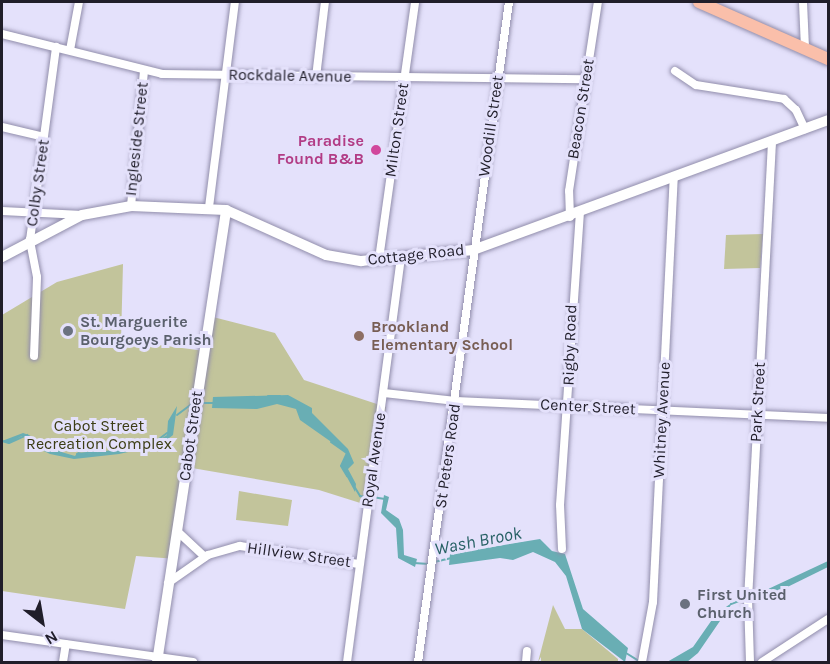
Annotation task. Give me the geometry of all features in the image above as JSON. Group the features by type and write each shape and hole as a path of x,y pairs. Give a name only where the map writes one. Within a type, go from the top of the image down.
{"main road":[{"path":"699,2 828,59"},
{"name":"Cottage Road","path":"2,257 30,240 82,215 131,206 209,207 226,210 326,255 361,261 473,250 575,215 828,120"},
{"name":"Cabot Street","path":"158,660 226,210"}],"street":[{"path":"70,50 79,2"},
{"path":"209,207 224,76 236,2"},
{"path":"315,77 325,2"},
{"name":"Milton Street","path":"379,259 416,2"},
{"name":"Woodill Street","path":"473,250 509,2"},
{"name":"Beacon Street","path":"575,215 569,191 584,79 598,2"},
{"path":"803,2 805,48"},
{"name":"Rockdale Avenue","path":"2,34 56,46 144,71 224,76 584,79"},
{"name":"Colby Street","path":"34,356 36,277 30,240 56,46"},
{"name":"Ingleside Street","path":"131,206 144,71"},
{"path":"675,72 696,85 784,99 796,110 805,129"},
{"path":"2,127 44,137"},
{"name":"Park Street","path":"750,663 748,600 772,141"},
{"name":"Whitney Avenue","path":"642,663 653,602 675,177"},
{"path":"2,211 82,215"},
{"name":"Rigby Road","path":"562,549 560,505 568,406 575,215"},
{"name":"St Peters Road","path":"418,663 456,401 473,250"},
{"name":"Royal Avenue","path":"347,663 401,257"},
{"name":"Center Street","path":"384,393 456,401 828,418"},
{"path":"177,531 205,557"},
{"name":"Hillview Street","path":"168,583 205,557 226,548 249,546 359,564"},
{"path":"762,663 828,619"},
{"path":"2,635 158,660 193,663"},
{"path":"63,663 66,644"},
{"path":"526,663 527,651"}],"green space":[{"path":"763,234 760,268 724,269 726,235"},
{"name":"Cabot Street Recreation Complex","path":"123,264 121,340 205,351 213,317 275,333 304,380 386,407 373,507 319,490 192,468 177,559 136,556 125,609 2,591 2,315 57,282"},
{"path":"239,491 292,500 288,526 236,520"},
{"path":"553,605 565,629 582,629 618,659 618,662 541,662 541,657 538,662"}],"shaded area":[{"path":"288,395 312,408 312,413 348,449 354,463 348,469 356,484 355,492 341,466 347,453 300,420 296,409 277,404 257,409 212,408 213,397"},
{"path":"177,406 173,435 160,445 119,454 74,459 50,454 36,447 32,438 22,436 9,443 2,441 23,433 29,435 51,449 75,456 78,452 85,454 133,447 156,442 167,435 168,421"},
{"path":"384,495 389,497 386,510 399,519 403,530 404,555 417,559 415,567 398,558 396,528 381,513"},
{"path":"540,539 552,551 565,554 583,609 628,648 625,662 582,629 566,576 555,562 533,552 513,560 500,558 449,565 450,554"},
{"path":"828,561 828,567 763,599 766,590"},
{"path":"733,602 698,653 687,662 667,662 693,647 716,614"}],"waterway":[{"name":"Wash Brook","path":"268,396 280,396"},
{"name":"Wash Brook","path":"177,415 193,403"},
{"name":"Wash Brook","path":"199,403 214,403"},
{"name":"Wash Brook","path":"155,442 167,433"},
{"name":"Wash Brook","path":"2,441 9,443 27,435"},
{"name":"Wash Brook","path":"331,442 347,453 341,466 347,476"},
{"name":"Wash Brook","path":"47,446 61,453"},
{"name":"Wash Brook","path":"77,454 97,452"},
{"name":"Wash Brook","path":"354,486 360,496 367,497"},
{"name":"Wash Brook","path":"372,497 385,499"},
{"name":"Wash Brook","path":"434,562 452,558"},
{"name":"Wash Brook","path":"414,563 429,564"},
{"name":"Wash Brook","path":"750,598 768,593"},
{"name":"Wash Brook","path":"731,604 745,599"},
{"name":"Wash Brook","path":"626,653 639,661"}],"place":[{"name":"Paradise Found B&B","path":"376,150"},
{"name":"St. Marguerite Bourgoeys Parish","path":"68,331"},
{"name":"Brookland Elementary School","path":"359,336"},
{"name":"First United Church","path":"685,604"}]}
